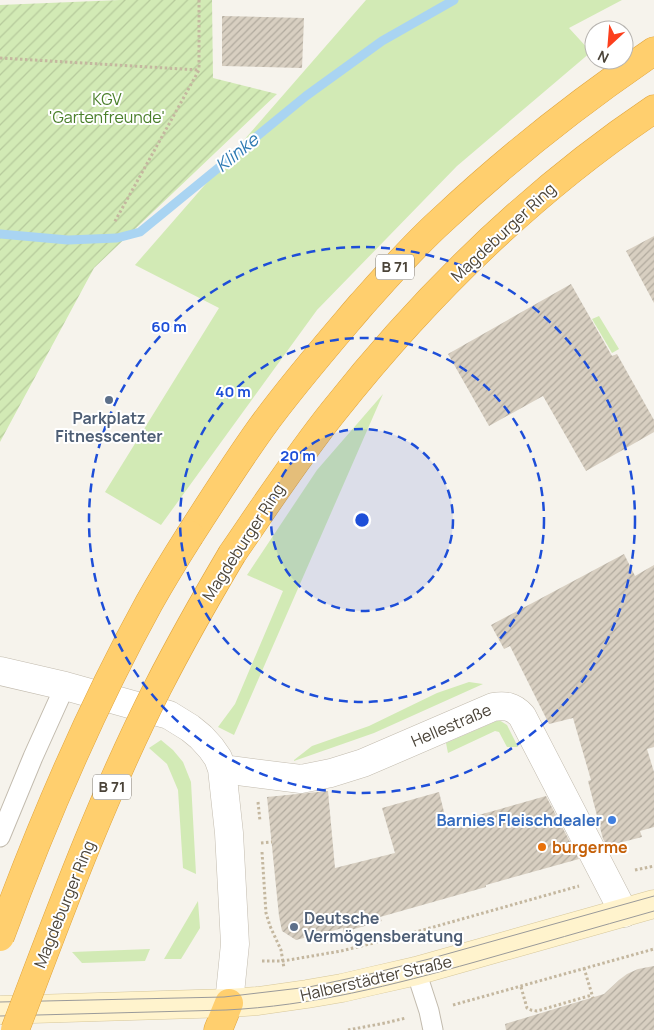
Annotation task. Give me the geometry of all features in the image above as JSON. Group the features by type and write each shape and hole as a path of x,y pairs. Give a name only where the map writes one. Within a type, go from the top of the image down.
{"highway":[{"name":"B 71","path":"0,937 59,789 84,731 112,674 149,604 190,535 224,481 262,428 338,332 387,276 441,220 524,148 573,109 654,51"},
{"name":"Magdeburger Ring","path":"15,1030 59,914 106,801 158,687 232,554 277,489 332,413 369,368 421,310 476,254 521,213 594,152 654,109"},
{"path":"218,1030 229,1003"}],"main road":[{"name":"Halberstädter Straße","path":"0,1010 229,1003 307,994 416,971 654,904"}],"street":[{"path":"0,671 65,686 169,716 180,721 201,737 218,758 222,769 229,832 235,944 229,1003"},
{"name":"Hellestraße","path":"222,769 301,779 331,773 363,763 493,707 510,707 517,710 522,716 624,913"}],"lane":[{"path":"0,837 65,686"},
{"path":"416,971 433,1030"}],"path":[{"path":"114,223 199,70 199,0"},
{"path":"0,58 199,70"},
{"path":"254,773 258,793 260,823"},
{"path":"272,842 261,843 266,913 281,950"},
{"name":"Halberstädter Straße","path":"257,960 283,962 341,951 654,866"},
{"path":"348,1030 386,1023 654,949"},
{"path":"521,987 527,1008 537,1011 592,996 584,968"}],"green space":[{"name":"KGV 'Gartenfreunde'","path":"120,0 212,0 213,78 277,94 94,268 0,442 0,5"},
{"path":"366,0 622,0 569,28 584,44 584,58 457,166 317,310 161,525 105,492 219,308 135,265"},
{"path":"599,316 619,349 612,353 592,319"},
{"path":"383,394 234,735 218,727 235,704 283,591 247,575 317,470"},
{"path":"469,682 483,684 374,733 294,761 312,746 369,726 437,693"},
{"path":"499,720 507,725 518,747 507,747 499,732 495,731 448,753 446,743"},
{"path":"161,740 183,762 191,782 196,874 183,868 178,790 167,764 149,748"},
{"path":"198,901 200,928 181,959 164,959"},
{"path":"150,949 145,961 82,963 72,952"}],"building":[{"path":"222,16 304,18 302,68 222,66"},
{"path":"654,236 654,303 626,251"},
{"path":"571,284 612,356 617,354 654,420 654,432 586,471 543,396 489,426 448,354"},
{"path":"624,554 635,576 654,565 654,747 647,749 654,772 654,827 640,831 642,837 607,846 603,839 588,781 591,780 573,718 549,724 510,646 504,649 491,625"},
{"path":"328,791 335,868 395,853 382,808 439,792 447,824 546,796 579,859 380,917 382,921 344,932 343,928 296,940 282,931 267,797"},
{"path":"654,966 654,1030 506,1030 505,1024 604,994 627,974 638,969"}],"waterway":[{"name":"Klinke","path":"0,234 68,240 117,238 140,232 306,96 382,41 454,0"}],"tram line":[{"path":"0,1002 224,997 309,987 429,959 654,896"},
{"path":"0,1016 226,1010 258,1008 321,999 413,979 654,911"}],"place":[{"name":"Parkplatz Fitnesscenter","path":"109,400"},
{"name":"Barnies Fleischdealer","path":"612,820"},
{"name":"burgerme","path":"542,847"},
{"name":"Deutsche Vermögensberatung","path":"294,927"}]}
